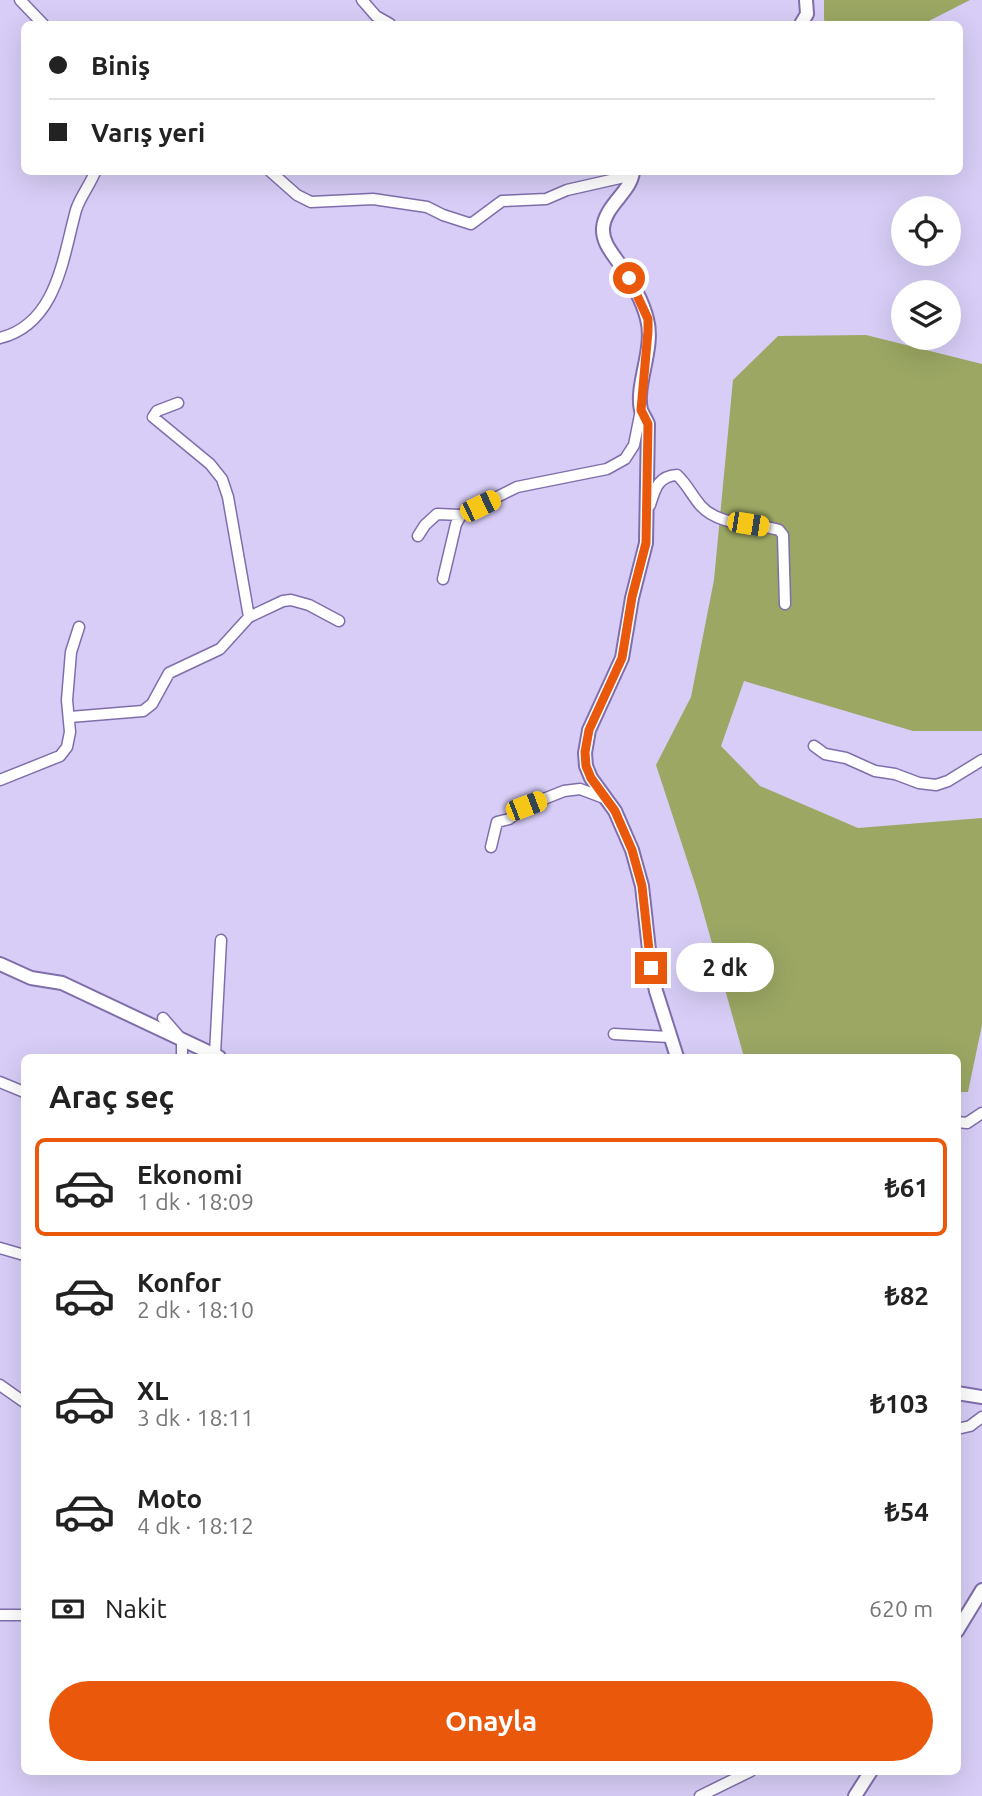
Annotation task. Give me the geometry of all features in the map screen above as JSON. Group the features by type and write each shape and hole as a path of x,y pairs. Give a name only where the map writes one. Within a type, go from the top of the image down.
{"street":[{"path":"20,0 40,21"},
{"path":"362,0 376,16 385,21"},
{"path":"803,21 807,15 806,0"},
{"path":"0,338 12,335 37,315 51,296 64,267 77,207 94,175"},
{"path":"274,175 297,195 311,202 373,199 427,207 471,224 502,201 546,199 567,190 625,175"},
{"path":"418,536 425,524 437,514 461,515 517,487 607,469 625,460 634,445 649,343 648,319 629,278 608,248 603,226 632,175"},
{"path":"178,403 157,411 153,418 210,464 222,479 228,496 249,617"},
{"path":"641,410 648,424 646,543 632,597 622,658 586,740 586,766 628,837 642,886 651,968 676,1054"},
{"path":"648,512 656,485 664,478 677,475 701,506 713,515 779,530 783,535 785,604"},
{"path":"443,579 456,524 461,515"},
{"path":"70,717 143,711 152,704 169,673 220,649 249,617 283,601 292,600 309,605 338,621"},
{"path":"0,780 45,763 65,752 69,740 70,717 67,700 71,652 79,627"},
{"path":"814,746 825,754 846,758 875,771 936,785 958,776 982,760"},
{"path":"491,847 497,822 509,819 526,806 564,791 579,789 608,800"},
{"path":"217,1054 220,940"},
{"path":"0,964 32,978 62,984 213,1054"},
{"path":"163,1018 182,1040 181,1054"},
{"path":"614,1034 669,1037"},
{"path":"0,1082 21,1091"},
{"path":"961,1122 967,1123 982,1113"},
{"path":"0,1248 21,1254"},
{"path":"0,1385 21,1400"},
{"path":"961,1393 982,1396"},
{"path":"961,1428 970,1426 982,1417"},
{"path":"961,1627 977,1609 982,1590"},
{"path":"0,1615 21,1615"},
{"path":"699,1796 743,1775"},
{"path":"855,1796 868,1775"}],"green space":[{"path":"824,0 970,0 929,21 824,20"},
{"path":"866,335 891,341 891,350 926,350 982,364 982,731 913,731 744,681 721,746 760,786 858,828 982,818 982,1025 968,1092 961,1092 961,1054 743,1054 697,890 656,765 691,697 714,580 733,380 778,336"}],"route":[{"path":"629,278 648,319 649,343 643,375 641,410 648,424 646,543 632,597 622,658 589,730 585,752 586,766 591,778 615,811 632,850 642,886 651,968"}]}
